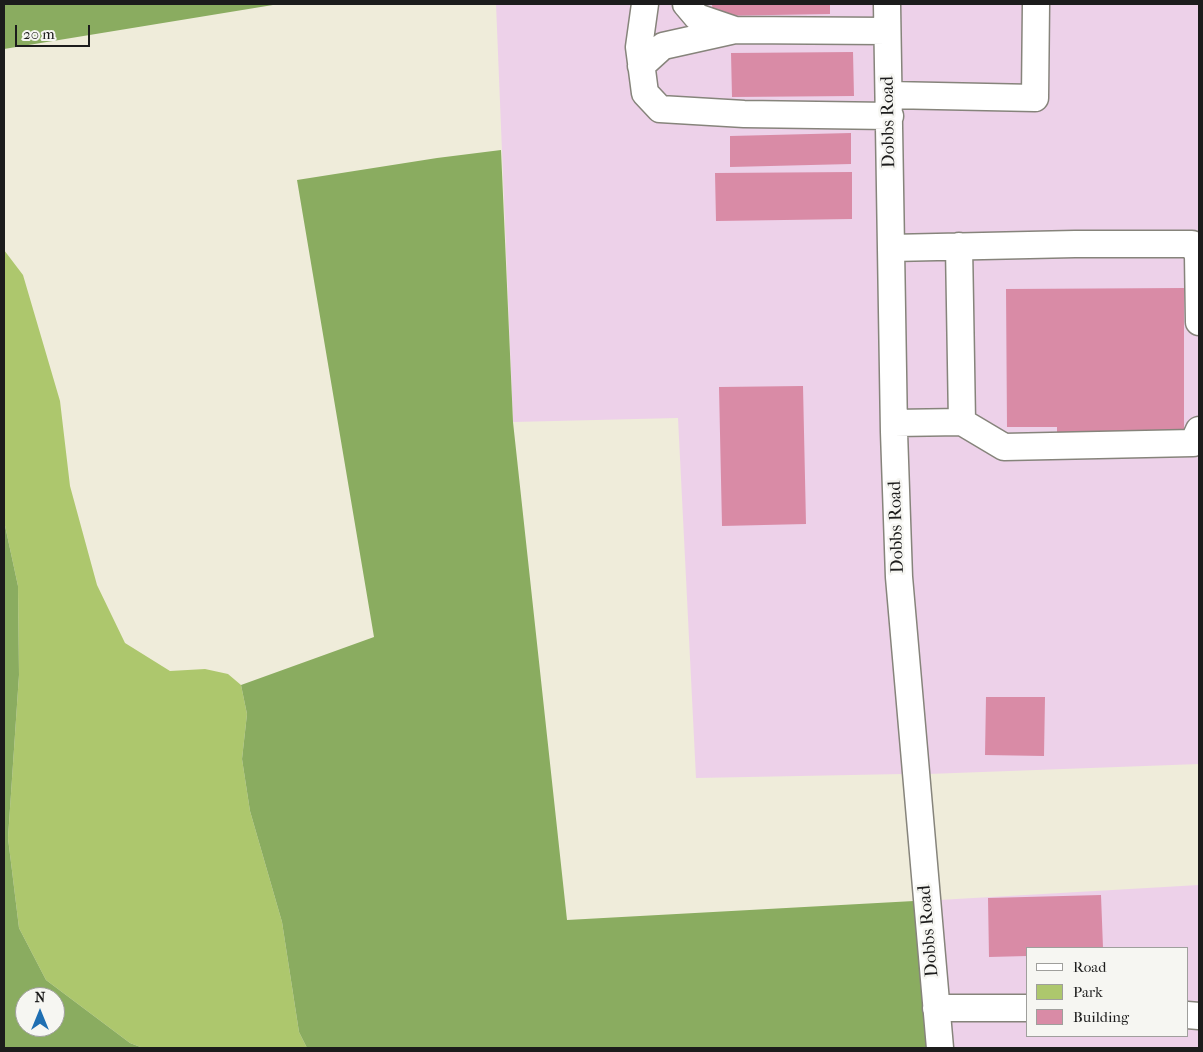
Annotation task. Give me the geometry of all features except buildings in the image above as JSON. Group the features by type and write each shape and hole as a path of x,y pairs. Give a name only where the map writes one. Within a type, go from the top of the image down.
{"street":[{"path":"645,4 639,47 644,93 660,109 744,114 1035,98 1036,4"},
{"path":"686,4 698,17 735,30"},
{"name":"Dobbs Road","path":"887,4 894,423 899,577 940,1048"},
{"path":"641,66 663,46 735,30 887,31"},
{"path":"891,248 1192,244 1198,255 1199,322"},
{"path":"959,246 962,422"},
{"path":"894,423 962,422 1004,447 1193,443 1199,430"},
{"path":"936,1008 1026,1008"}],"shaded area":[{"path":"496,4 874,4 903,774 696,778 678,418 513,422"},
{"path":"900,4 1199,4 1199,764 928,774 912,575 906,431"},
{"path":"1199,885 1199,1048 953,1048 939,900"}],"green space":[{"path":"4,4 279,4 4,49"},
{"path":"501,150 513,422 567,920 914,901 927,1048 307,1048 299,1032 282,922 250,811 242,759 247,714 241,685 374,637 297,180"},
{"path":"4,250 23,275 60,401 70,486 97,585 125,643 170,671 205,669 228,674 241,685 247,714 242,759 250,811 282,922 299,1032 307,1048 143,1048 130,1043 65,994 65,987 55,987 46,980 19,928 8,838 19,675 18,586 4,521"},
{"path":"4,521 18,586 19,675 8,838 19,928 46,980 55,987 15,987 15,1037 65,1037 65,994 130,1043 143,1048 4,1048"}]}
